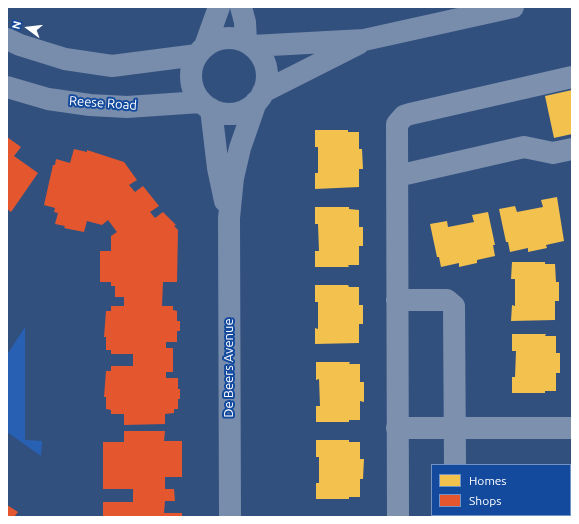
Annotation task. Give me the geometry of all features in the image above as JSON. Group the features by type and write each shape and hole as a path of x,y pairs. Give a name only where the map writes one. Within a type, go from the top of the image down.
{"street":[{"path":"219,7 201,50 192,67 191,79 194,92 206,106 222,114 235,113 246,109 260,97 364,40"},
{"path":"241,7 249,44 261,55 266,67 266,80 260,97"},
{"path":"7,39 20,45 65,59 112,66 201,50 217,40 229,38 249,44 364,40 513,7"},
{"path":"398,517 397,124 404,116 572,77"},
{"name":"Reese Road","path":"7,87 48,99 90,105 127,107 206,106"},
{"name":"De Beers Avenue","path":"230,517 229,218 233,178 240,148 260,97"},
{"name":"De Beers Avenue","path":"206,106 229,218"},
{"path":"397,176 524,147 553,153 572,148"},
{"path":"397,300 447,300 454,306 455,464"},
{"path":"397,428 572,428"}],"shaded area":[{"path":"25,327 25,440 42,441 41,456 7,432 7,355"}],"building: Homes":[{"path":"572,90 572,134 554,138 545,96"},
{"path":"315,130 348,130 348,132 359,132 359,149 362,149 363,169 359,169 359,187 315,189 315,173 318,173 318,147 315,147"},
{"path":"557,197 564,241 546,245 547,248 528,252 528,248 510,252 508,242 506,242 499,209 515,206 517,212 543,207 541,200"},
{"path":"315,207 349,207 349,209 359,210 359,227 363,227 363,246 359,246 359,265 348,265 349,267 315,267 315,251 319,251 318,224 315,224"},
{"path":"488,212 495,245 493,245 495,256 477,260 477,263 459,267 459,263 441,267 439,257 437,257 430,224 447,221 448,227 474,222 472,215"},
{"path":"512,262 545,262 545,264 555,264 556,282 559,282 559,301 555,301 555,320 511,321 512,305 515,306 515,279 511,279"},
{"path":"315,285 348,285 349,287 359,287 359,305 363,305 363,324 359,324 359,343 315,344 315,328 318,329 318,302 315,302"},
{"path":"512,334 546,334 545,336 556,336 556,353 560,353 560,373 556,373 556,391 545,391 545,393 512,393 512,377 515,377 516,351 512,351"},
{"path":"316,362 350,362 349,364 360,364 360,382 364,382 364,402 360,401 360,420 349,420 349,422 316,422 316,406 320,406 319,379 316,380"},
{"path":"316,440 349,440 349,442 360,442 360,459 364,459 363,479 360,479 360,497 349,497 349,499 316,499 316,483 319,483 319,457 316,457"},
{"path":"508,516 552,516 552,517"}],"building: Shops":[{"path":"7,137 21,147 14,156 38,173 11,212 7,209"},
{"path":"74,149 87,152 87,150 124,162 137,180 129,185 135,192 143,186 159,206 150,212 155,218 163,212 176,225 174,226 178,230 177,282 163,282 162,306 173,306 173,310 177,311 177,321 180,321 180,331 177,331 177,342 166,342 166,348 173,348 173,372 166,372 166,378 178,378 180,399 178,399 178,409 174,409 174,413 165,414 165,424 124,425 124,414 111,414 111,410 106,409 106,397 104,397 106,371 111,371 111,366 133,366 133,354 111,354 111,350 106,350 106,337 104,337 106,311 111,311 111,306 124,306 124,297 115,297 115,286 111,286 111,282 100,282 100,251 111,251 111,236 117,232 108,220 102,225 87,221 84,232 64,228 65,226 55,224 58,213 54,212 55,208 44,205 53,165 55,165 56,159 70,163"},
{"path":"124,431 165,431 164,441 182,441 182,477 165,477 165,489 174,489 175,501 165,501 164,513 182,513 182,517 103,517 103,502 133,502 133,489 103,489 103,442 124,442"},
{"path":"7,505 18,512 14,517 7,517"}]}
